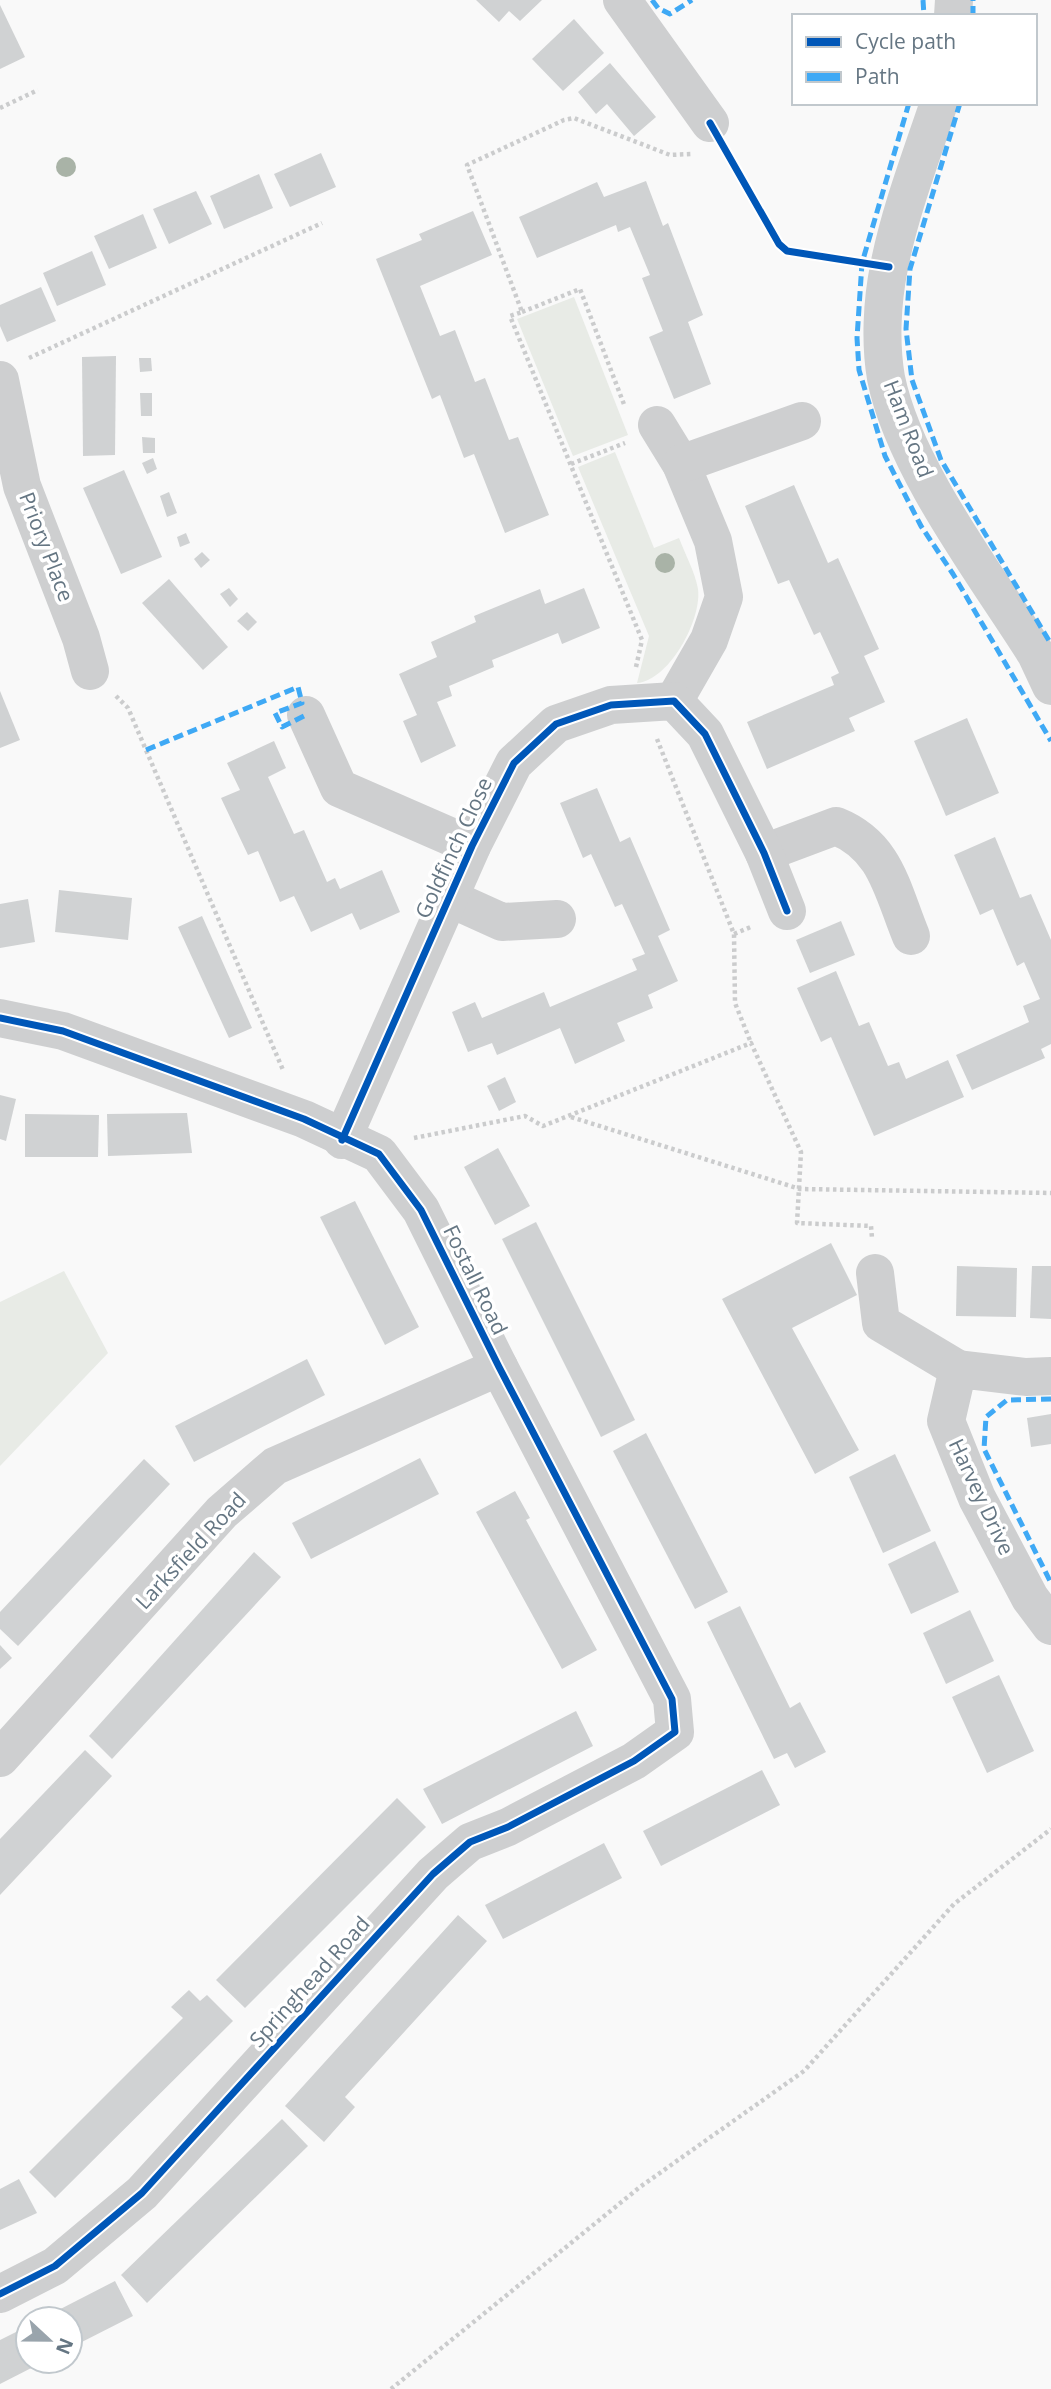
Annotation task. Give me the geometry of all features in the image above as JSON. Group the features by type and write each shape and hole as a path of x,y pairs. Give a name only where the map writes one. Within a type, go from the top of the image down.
{"street":[{"path":"622,0 715,132"},
{"name":"Ham Road","path":"938,105 904,208 888,267 883,321 886,378 893,404 923,475 1035,654 1051,686"},
{"name":"Priory Place","path":"12,370 11,490 81,638 90,671"},
{"path":"681,464 802,421"},
{"path":"647,431 681,464 713,541 724,597 709,639 658,701 705,734 764,853 787,911"},
{"name":"Goldfinch Close","path":"342,1140 472,846 514,763 556,724 611,705 658,701"},
{"name":"Goldfinch Close","path":"306,715 340,788 472,846"},
{"path":"764,853 836,826 854,834 878,855 911,936"},
{"name":"Goldfinch Close","path":"449,898 502,922 557,919"},
{"path":"0,1018 63,1031 303,1119 342,1140 379,1154"},
{"name":"Fostall Road","path":"379,1154 421,1210 499,1367 672,1699 675,1732"},
{"path":"875,1273 881,1324 958,1369 1026,1377 1051,1376"},
{"name":"Larksfield Road","path":"0,1758 222,1512 275,1466 499,1367"},
{"name":"Harvey Drive","path":"958,1369 946,1421 977,1498 1030,1598 1051,1626"},
{"name":"Springhead Road","path":"0,2294 55,2266 142,2193 433,1874 470,1842 508,1827 634,1760 675,1732"}],"path":[{"path":"0,108 38,90"},
{"path":"522,312 467,165 564,120 574,118 670,155 690,154 715,132"},
{"path":"12,370 322,223"},
{"path":"571,464 647,431 580,289 510,316 642,640 632,685 658,701 734,934 735,1003 801,1152 797,1223 871,1226 875,1273"},
{"path":"90,671 128,708 303,1119"},
{"path":"379,1154 397,1141 512,1118 525,1116 543,1126 751,1043"},
{"path":"570,1117 800,1189 1051,1193"},
{"path":"391,2389 640,2187 804,2071 954,1903 1051,1829"}],"shaded area":[{"path":"574,297 628,435 573,456 517,319"},
{"path":"615,452 654,548 679,538 698,589 695,616 672,660 649,679 637,683 649,636 578,467"},
{"path":"64,1271 108,1353 0,1466 0,1302"}],"building":[{"path":"476,0 542,0 520,21 509,11 499,22"},
{"path":"0,5 25,57 0,69"},
{"path":"574,19 604,53 563,91 532,59"},
{"path":"610,63 656,117 634,136 607,104 596,114 578,92"},
{"path":"321,153 336,187 290,207 274,174"},
{"path":"259,174 273,208 224,229 210,196"},
{"path":"646,181 663,226 668,223 703,315 688,322 711,384 674,399 649,337 663,331 642,278 650,275 630,227 618,232 616,225 537,258 519,217 597,182 604,197"},
{"path":"196,191 212,224 169,244 153,209"},
{"path":"473,211 492,255 420,286 440,336 455,330 475,382 485,378 509,440 518,437 549,515 505,533 474,454 464,458 440,395 432,399 376,259 422,240 419,234"},
{"path":"143,214 157,248 109,269 94,236"},
{"path":"92,251 106,285 57,306 43,273"},
{"path":"41,287 56,321 7,342 0,326 0,305"},
{"path":"116,356 115,455 83,456 82,357"},
{"path":"139,358 151,358 152,371 140,372"},
{"path":"140,393 152,393 152,416 141,416"},
{"path":"142,437 155,438 155,453 143,453"},
{"path":"153,458 157,469 147,474 142,463"},
{"path":"124,470 162,557 121,574 83,488"},
{"path":"794,485 828,563 838,558 879,649 864,656 885,702 849,718 855,731 767,769 747,722 834,685 831,677 839,673 820,632 814,635 789,580 778,584 745,506"},
{"path":"169,492 177,513 167,517 160,496"},
{"path":"186,533 190,543 180,547 177,537"},
{"path":"202,552 210,560 201,568 194,559"},
{"path":"169,579 228,647 203,670 142,603"},
{"path":"229,588 238,599 230,607 220,594"},
{"path":"584,588 600,628 562,644 558,633 492,660 494,667 449,686 452,696 437,702 456,746 421,763 403,721 417,715 399,674 437,657 431,642 476,622 474,616 540,589 545,604"},
{"path":"247,612 257,622 248,631 237,621"},
{"path":"0,691 20,740 0,748"},
{"path":"967,718 999,793 946,816 914,741"},
{"path":"274,741 286,768 268,777 294,834 304,830 327,882 335,878 340,889 382,870 400,912 360,930 352,913 311,932 294,896 280,902 258,851 248,855 221,798 240,790 227,763"},
{"path":"597,788 620,842 630,837 670,930 658,936 678,981 648,995 653,1008 617,1023 625,1041 575,1064 560,1028 497,1055 492,1043 468,1052 452,1012 475,1002 482,1018 544,992 550,1007 637,970 632,959 645,954 622,904 615,907 591,854 583,858 560,803"},
{"path":"995,837 1020,898 1031,894 1051,940 1051,1044 1041,1049 1045,1058 972,1090 956,1055 1029,1022 1023,1006 1040,999 1024,962 1017,966 993,909 980,915 954,855"},
{"path":"59,890 132,898 128,940 55,932"},
{"path":"28,899 35,942 0,948 0,904"},
{"path":"202,916 252,1028 229,1038 178,927"},
{"path":"841,921 855,955 810,973 796,940"},
{"path":"836,971 859,1026 869,1022 888,1066 899,1062 906,1079 948,1060 964,1097 874,1136 831,1037 821,1042 797,988"},
{"path":"505,1077 516,1102 499,1111 487,1086"},
{"path":"0,1095 16,1099 6,1141 0,1139"},
{"path":"187,1113 192,1153 108,1156 107,1114"},
{"path":"25,1114 99,1115 98,1157 25,1157"},
{"path":"498,1148 530,1206 495,1225 464,1167"},
{"path":"355,1201 419,1327 385,1345 320,1217"},
{"path":"536,1222 635,1420 601,1437 502,1239"},
{"path":"831,1243 857,1295 792,1328 859,1450 815,1474 722,1299"},
{"path":"957,1266 1017,1268 1016,1317 956,1316"},
{"path":"1032,1266 1051,1266 1051,1319 1030,1318"},
{"path":"307,1359 325,1395 194,1462 175,1426"},
{"path":"1051,1414 1051,1444 1031,1447 1027,1418"},
{"path":"646,1433 728,1592 695,1609 613,1451"},
{"path":"895,1454 931,1531 883,1553 849,1477"},
{"path":"420,1458 439,1494 311,1559 292,1523"},
{"path":"144,1459 170,1484 18,1646 0,1629 0,1612"},
{"path":"515,1491 530,1518 526,1520 597,1650 562,1669 476,1512"},
{"path":"935,1541 959,1592 911,1614 888,1564"},
{"path":"254,1552 281,1577 112,1759 89,1736"},
{"path":"740,1606 790,1708 800,1702 826,1752 795,1768 787,1753 774,1759 707,1622"},
{"path":"970,1610 994,1661 946,1684 923,1633"},
{"path":"0,1645 12,1658 0,1669"},
{"path":"999,1675 1034,1751 987,1773 952,1697"},
{"path":"576,1711 593,1746 442,1824 423,1789"},
{"path":"85,1750 112,1776 0,1895 0,1839"},
{"path":"762,1770 780,1805 661,1866 643,1831"},
{"path":"397,1798 426,1827 245,2008 216,1980"},
{"path":"604,1843 622,1878 503,1939 485,1905"},
{"path":"458,1915 487,1941 345,2097 355,2107 324,2142 285,2106"},
{"path":"189,1990 200,2001 207,1995 233,2021 55,2198 29,2172 183,2018 171,2007"},
{"path":"282,2119 308,2146 147,2303 121,2275"},
{"path":"19,2179 37,2213 0,2230 0,2189"},
{"path":"115,2281 133,2316 84,2341 84,2305 68,2305"},
{"path":"14,2333 14,2375 18,2375 0,2384 0,2340"}],"marked path":[{"path":"652,0 658,8 670,14 692,0"},
{"path":"923,0 924,14"},
{"path":"973,0 973,14"},
{"path":"908,105 862,263 857,338 859,370 885,456 921,526 953,574 1051,741"},
{"path":"959,105 910,269 906,329 912,380 941,460 1051,644"},
{"path":"146,750 298,687 302,703 275,713 282,727 306,715"},
{"path":"1051,1399 1007,1400 986,1417 984,1449 1051,1583"}],"cycle path":[{"path":"710,123 779,244 787,251 889,267"},
{"path":"342,1140 472,846 514,763 556,724 611,705 674,701 705,734 764,853 787,911"},
{"path":"0,1018 63,1031 304,1119 379,1154 421,1210 499,1367 672,1699 675,1732 634,1761 508,1827 470,1842 433,1874 142,2193 55,2266 0,2294"}]}
